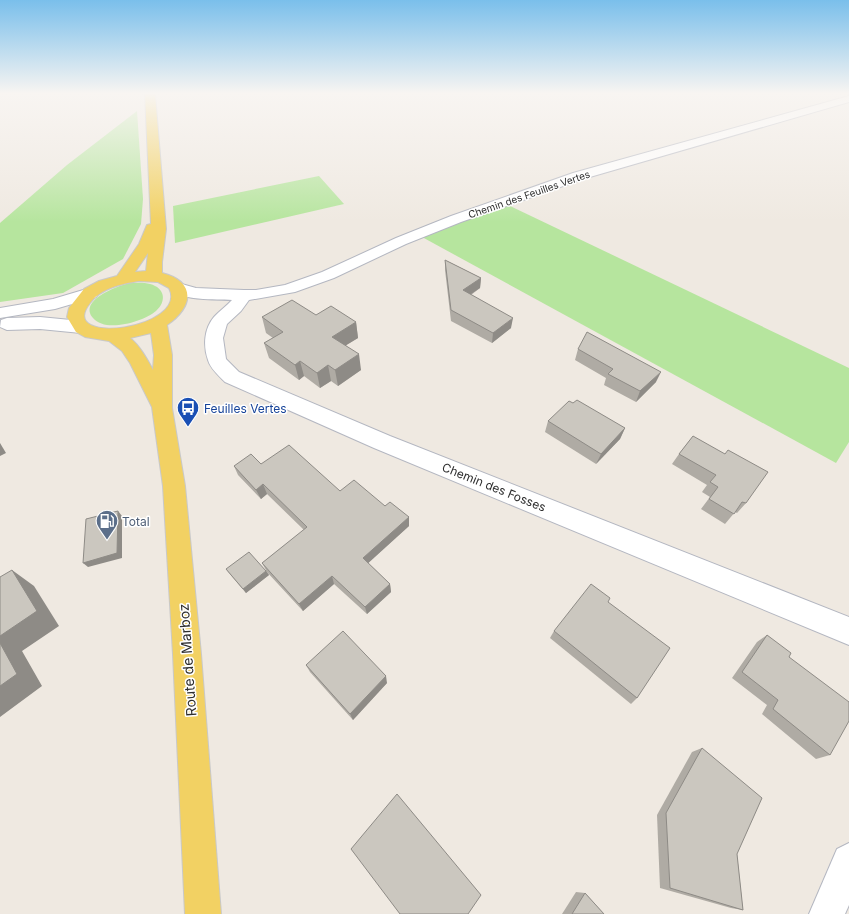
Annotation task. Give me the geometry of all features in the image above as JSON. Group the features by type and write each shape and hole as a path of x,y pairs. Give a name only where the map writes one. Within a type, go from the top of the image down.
{"main road":[{"path":"153,137 159,229 154,262 154,276"},
{"path":"123,278 146,244 157,208"},
{"path":"154,276 173,282 178,288 180,296 178,304 165,317 145,329 113,335 94,333 81,326 76,319 76,310 81,302 90,293 111,282 123,278 154,276"},
{"name":"Route de Marboz","path":"165,317 162,355 162,408 174,486 188,654 202,914"},
{"name":"Route de Marboz","path":"113,335 129,347 162,408"}],"street":[{"name":"Chemin des Feuilles Vertes","path":"214,295 272,293 306,284 428,230 578,176 716,137"},
{"path":"178,288 195,293 214,295"},
{"path":"0,313 55,304 90,293"},
{"path":"165,317 197,298 214,295"},
{"name":"Chemin des Fosses","path":"244,295 235,307 220,321 216,328 214,338 217,360 223,369 232,377 382,442 849,631"},
{"path":"0,324 40,323 81,326"},
{"path":"827,914 849,861"}],"green space":[{"path":"104,137 139,137 143,199 141,224 123,259 63,293 0,302 0,223 67,165"},
{"path":"319,176 344,204 175,243 173,206"},
{"path":"506,204 849,368 849,442 836,463 422,237"},
{"path":"129,283 147,283 159,288 163,295 160,307 142,319 124,324 106,325 93,318 90,311 91,305 95,300 101,295 117,287"}],"building":[{"path":"445,260 481,278 463,290 513,318 493,333 451,310"},
{"path":"292,300 316,315 331,306 356,322 332,337 359,354 335,370 328,365 317,373 300,361 295,365 264,343 283,332 262,317"},
{"path":"587,332 661,372 640,391 608,374 613,369 578,349"},
{"path":"577,400 625,428 601,454 548,421 569,401 573,403"},
{"path":"693,436 725,454 728,450 768,472 746,503 742,502 734,514 709,499 718,487 710,482 716,475 679,454"},
{"path":"289,445 340,491 354,480 385,506 390,502 409,517 363,558 390,584 365,607 332,576 299,604 262,563 307,527 263,484 256,490 234,466 251,454 261,464"},
{"path":"118,511 117,553 83,563 86,519"},
{"path":"249,552 266,571 243,589 226,569"},
{"path":"12,570 37,611 0,636 0,577"},
{"path":"591,584 610,598 608,602 670,648 637,698 554,631"},
{"path":"343,631 386,676 350,714 306,665"},
{"path":"767,635 791,653 789,657 849,702 849,721 830,755 773,709 778,700 742,672"},
{"path":"0,643 17,674 0,686"},
{"path":"702,748 762,798 737,854 743,910 670,888 666,813"},
{"path":"397,794 481,895 468,914 400,914 351,849"},
{"path":"585,893 604,914 572,914"}],"place":[{"name":"Feuilles Vertes","path":"188,428"},
{"name":"Total","path":"107,540"}]}
